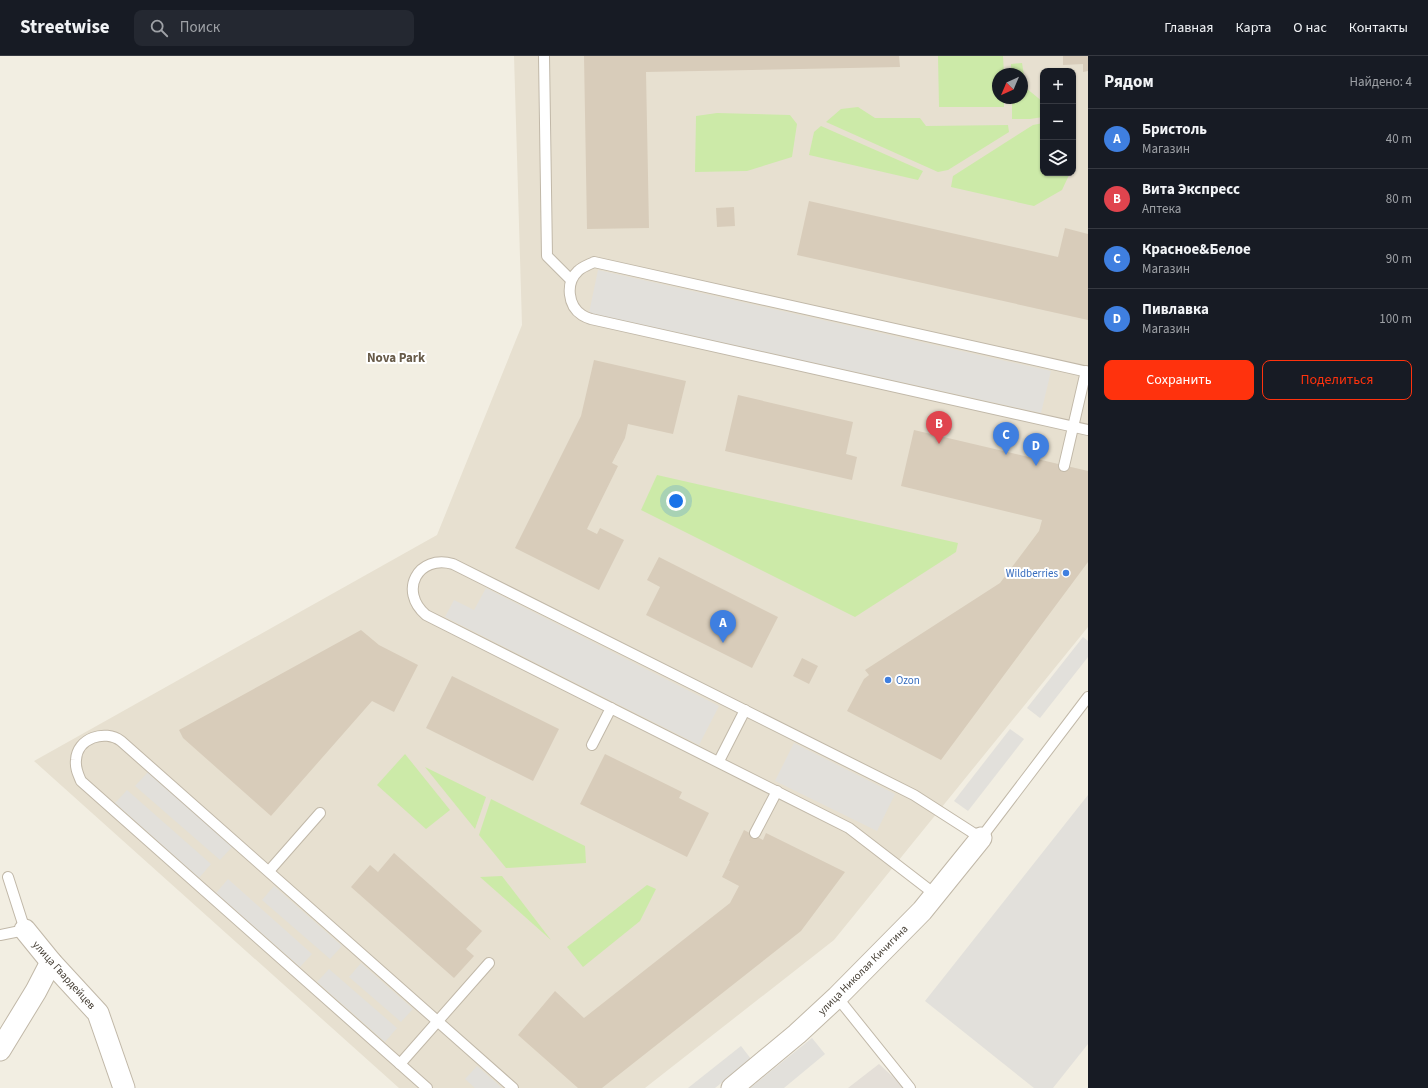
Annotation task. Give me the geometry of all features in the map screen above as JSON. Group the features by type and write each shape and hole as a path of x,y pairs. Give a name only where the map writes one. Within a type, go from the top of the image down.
{"street":[{"name":"улица Николая Кичигина","path":"732,1088 797,1034 837,997 922,912 981,838"},
{"name":"улица Гвардейцев","path":"25,930 50,962 98,1013 124,1088"},
{"path":"0,1050 36,990 50,962"}],"lane":[{"path":"544,56 548,256 571,280"},
{"path":"1064,466 1073,427 1087,372 594,262 576,272 571,280 569,290 572,304 582,315 591,319 1073,427 1088,430"},
{"path":"936,895 849,828 719,761 426,615 418,609 412,594 414,582 418,574 424,567 434,562 446,562 453,564 914,795 981,838 1088,697"},
{"path":"592,745 611,708"},
{"path":"719,761 745,710"},
{"path":"427,1088 81,781 76,769 76,759 81,746 90,739 98,736 111,736 119,739 514,1088"},
{"path":"755,833 777,791"},
{"path":"269,871 320,813"},
{"path":"0,935 25,930 8,877"},
{"path":"400,1064 490,963"},
{"path":"837,997 910,1088"}],"shaded area":[{"path":"514,56 1088,56 1088,627 834,940 645,1088 399,1088 34,761 437,535 522,325"},
{"path":"598,270 1051,371 1041,413 589,313"},
{"path":"486,588 719,706 699,745 445,617 454,600 474,610"},
{"path":"1083,637 1088,641 1088,657 1040,718 1027,708"},
{"path":"1010,729 1024,739 968,811 954,801"},
{"path":"794,743 895,794 877,831 775,781"},
{"path":"148,772 232,847 220,860 135,786"},
{"path":"127,790 211,864 199,878 115,803"},
{"path":"1088,795 1088,1044 1053,1088 1034,1088 925,1001"},
{"path":"228,879 312,954 300,967 216,893"},
{"path":"274,886 342,946 330,959 262,900"},
{"path":"361,963 413,1009 401,1022 349,977"},
{"path":"329,969 397,1028 385,1042 317,982"},
{"path":"812,1038 825,1054 784,1088 750,1088"},
{"path":"741,1046 751,1059 715,1088 688,1088"},
{"path":"879,1064 905,1088 848,1088"},
{"path":"477,1066 502,1088 475,1088 465,1079"}],"green space":[{"path":"938,56 1003,56 1004,68 992,68 992,104 1004,104 1004,107 939,107"},
{"path":"1022,63 1023,68 1011,68 1011,64"},
{"path":"1028,90 1040,100 1040,117 1012,119 1012,104 1028,104"},
{"path":"858,107 875,118 920,118 926,126 1008,125 1009,132 948,170 938,172 826,122 841,109"},
{"path":"717,113 790,115 797,124 792,157 747,171 695,172 696,116"},
{"path":"1040,124 1040,176 1069,176 1062,190 1034,206 951,187 953,176 1033,125"},
{"path":"821,126 923,171 918,180 809,155 814,132"},
{"path":"657,475 958,543 956,552 855,617 641,510"},
{"path":"405,754 450,810 426,829 377,785"},
{"path":"425,767 486,797 475,829"},
{"path":"491,799 585,846 586,863 506,868 479,835"},
{"path":"502,876 551,940 480,877"},
{"path":"647,885 656,889 640,921 583,967 567,947"}],"building":[{"path":"584,56 899,56 900,67 646,72 649,228 587,229"},
{"path":"1063,56 1088,56 1088,71 1083,72 1083,64 1063,65"},
{"path":"809,201 1058,257 1065,228 1088,234 1088,320 797,255"},
{"path":"734,207 735,226 717,227 716,208"},
{"path":"594,360 686,381 673,434 628,424 625,438 612,463 618,466 587,529 597,534 600,528 624,540 599,590 515,548 581,416"},
{"path":"738,395 853,422 846,454 857,457 852,480 725,451"},
{"path":"914,430 1088,471 1088,562 941,760 847,711 864,679 869,675 865,670 1000,583 1039,531 1042,520 901,486"},
{"path":"659,557 778,617 752,668 646,615 660,587 647,580"},
{"path":"361,630 379,645 418,665 394,712 372,701 271,816 183,738 179,730"},
{"path":"802,658 818,666 809,684 793,676"},
{"path":"452,676 559,729 533,781 426,728"},
{"path":"605,754 682,792 679,798 709,813 687,857 580,804"},
{"path":"744,830 763,840 766,833 845,872 801,931 602,1088 578,1088 518,1035 555,991 584,1018 730,903 739,886 722,877"},
{"path":"394,853 482,931 466,949 474,956 454,978 351,887 370,865 378,872"}],"place":[{"name":"Вита Экспресс","path":"939,444"},
{"name":"Красное&Белое","path":"1006,455"},
{"name":"Пивлавка","path":"1036,466"},
{"name":"Wildberries","path":"1066,573"},
{"name":"Бристоль","path":"723,643"},
{"name":"Ozon","path":"888,680"}],"district":[{"name":"Nova Park","path":"396,358"}]}
